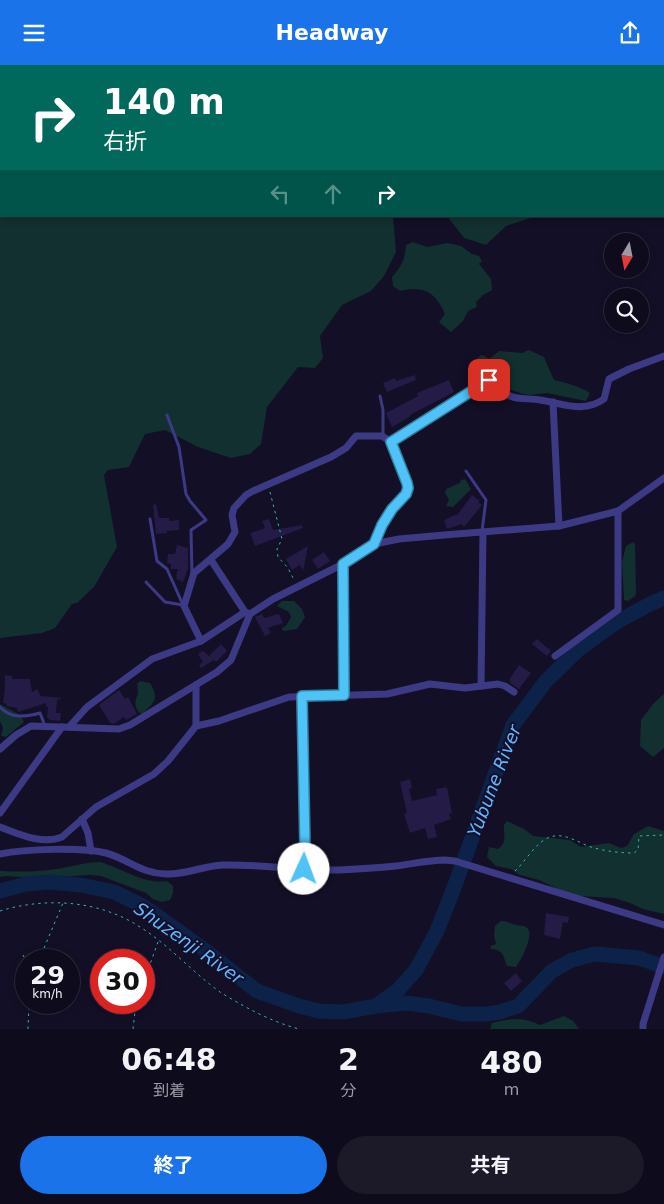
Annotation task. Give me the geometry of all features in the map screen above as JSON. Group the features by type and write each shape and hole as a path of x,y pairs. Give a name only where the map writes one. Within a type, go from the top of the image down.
{"street":[{"path":"391,442 489,380 513,398 584,407 604,399 609,379 629,369 664,356"},
{"path":"553,402 559,526"},
{"path":"201,641 184,606 194,573 228,544 235,532 232,515 234,508 246,495 331,457 346,448 356,436 383,433 391,442 408,488 406,494 392,509 382,525 374,544"},
{"path":"0,813 65,727 86,707 152,659 201,641 247,613 343,564 374,544 408,538 559,526 618,511 664,478"},
{"path":"555,656 618,610 618,511"},
{"path":"481,686 482,532"},
{"path":"211,560 247,613"},
{"path":"343,564 344,695"},
{"path":"0,749 16,735 31,726 119,729 130,725 217,672 230,660 247,613"},
{"path":"196,726 219,721 289,697 386,694 430,684 466,688 498,684 505,686 514,693"},
{"path":"0,827 38,839 57,839 108,799 154,774 172,757 196,726 196,685"},
{"path":"302,696 304,869"},
{"path":"82,819 88,833 91,851"},
{"path":"0,854 25,851 91,851 121,858 135,867 147,871 166,874 219,866 363,869 436,860 455,861 664,925"},
{"path":"645,1027 655,983 664,957"}],"lane":[{"path":"380,396 383,433"},
{"path":"167,415 179,447 186,495 206,520 191,530 192,577"},
{"path":"466,471 486,500 482,532"},
{"path":"150,519 157,561 168,569 184,606"},
{"path":"146,582 165,602 184,606"},
{"path":"0,707 3,711 18,717 40,713 45,727"}],"path":[{"path":"269,485 282,539 277,549 278,557 288,568 297,588"},
{"path":"509,877 543,840 554,836 574,839 588,846 607,851 634,853 638,851 639,836 664,835"},
{"path":"0,911 50,902 100,909 126,919 159,941 220,991 261,1015 299,1029"},
{"path":"44,949 63,903"},
{"path":"155,952 159,941"},
{"path":"28,1029 29,1014"},
{"path":"133,1029 135,1014"}],"green space":[{"path":"0,217 393,217 396,252 384,276 371,291 342,305 320,336 323,358 315,368 298,367 267,407 261,444 250,454 231,458 198,447 165,430 145,434 129,467 108,470 104,475 117,547 94,587 77,603 72,604 55,628 42,633 0,638"},
{"path":"448,217 534,217 506,226 486,245 464,238"},
{"path":"413,242 427,247 447,243 461,246 472,254 479,256 482,261 479,264 491,279 492,290 476,302 477,307 468,311 463,321 451,332 439,322 445,314 433,295 415,289 400,291 393,286 392,277 402,262 406,245"},
{"path":"529,350 544,357 554,380 590,393 586,401 547,393 523,394 503,387 497,378 490,374 487,368 474,366 474,361 481,355 489,359 499,351 522,353"},
{"path":"465,479 471,489 453,507 446,506 449,500 445,493 446,489"},
{"path":"633,542 635,544 636,593 628,601 624,600 622,562 626,546"},
{"path":"282,601 294,601 302,609 305,617 297,629 282,630 291,617 289,612 277,606"},
{"path":"140,681 150,683 155,693 155,700 142,714 137,710 136,705 137,684"},
{"path":"664,694 664,748 653,757 640,746 641,720 653,704"},
{"path":"0,704 20,715 24,722 6,737 1,736 3,728 0,721"},
{"path":"507,821 524,829 533,836 570,840 581,847 609,843 621,848 627,846 634,834 648,826 664,831 664,914 643,909 614,898 579,896 539,880 520,875 511,869 496,866 487,857 489,847 498,849 503,844 504,825"},
{"path":"100,862 150,881 167,881 173,886 170,900 162,902 153,899 146,893 101,876 0,877 0,871 42,871"},
{"path":"501,921 525,926 529,931 526,947 516,967 507,966 501,952 491,949 491,946 496,944 495,926"},
{"path":"564,1016 573,1021 579,1029 490,1029 492,1023 505,1020 517,1019 540,1025"}],"building":[{"path":"415,375 416,380 387,392 383,383 395,378 396,381"},
{"path":"449,380 454,392 410,415 392,427 386,413 418,396 417,393"},
{"path":"472,495 482,505 464,527 462,524 447,529 444,520 458,514"},
{"path":"156,504 159,518 169,518 170,521 179,520 179,530 156,534 153,505"},
{"path":"269,519 273,530 302,525 303,528 255,546 250,533 265,528 262,521"},
{"path":"177,545 188,548 188,569 183,582 176,579 178,569 171,569 171,564 167,563 168,554 175,554"},
{"path":"308,546 303,571 300,565 292,570 286,559"},
{"path":"324,552 330,561 318,569 312,560"},
{"path":"262,614 264,618 279,614 283,623 268,628 271,633 265,636 255,617"},
{"path":"537,639 551,651 547,656 532,644"},
{"path":"221,644 227,651 216,662 214,660 201,668 199,665 203,662 198,654 203,651 209,656"},
{"path":"519,665 531,673 519,689 510,683 509,680"},
{"path":"5,675 12,676 12,679 30,679 32,692 37,689 41,696 62,698 57,700 56,713 61,713 60,721 50,720 47,717 48,707 46,707 46,703 18,712 17,708 6,706 7,704 3,703"},
{"path":"119,690 125,699 128,697 137,714 126,720 124,717 114,724 110,723 99,705"},
{"path":"410,779 412,788 409,789 412,801 437,795 436,789 447,787 452,813 449,814 451,819 434,825 437,837 428,839 425,828 410,833 404,814 407,813 400,782"},
{"path":"546,913 569,917 568,923 563,922 560,939 544,935"},
{"path":"516,973 522,981 511,991 504,983"}],"waterway":[{"name":"Yubune River","path":"377,1005 398,990 416,970 437,931 513,725 546,681 578,650 615,623 664,598"},
{"name":"Shuzenji River","path":"0,891 26,884 49,882 81,885 114,892 152,912 257,991 319,1011 343,1012 406,1003 429,1006 461,1014 486,1014 518,1006 552,971 572,960 595,954 639,958 664,967"}],"route":[{"path":"304,869 302,696 344,695 343,564 374,544 382,525 392,509 406,494 407,483 391,442 489,380"}]}
